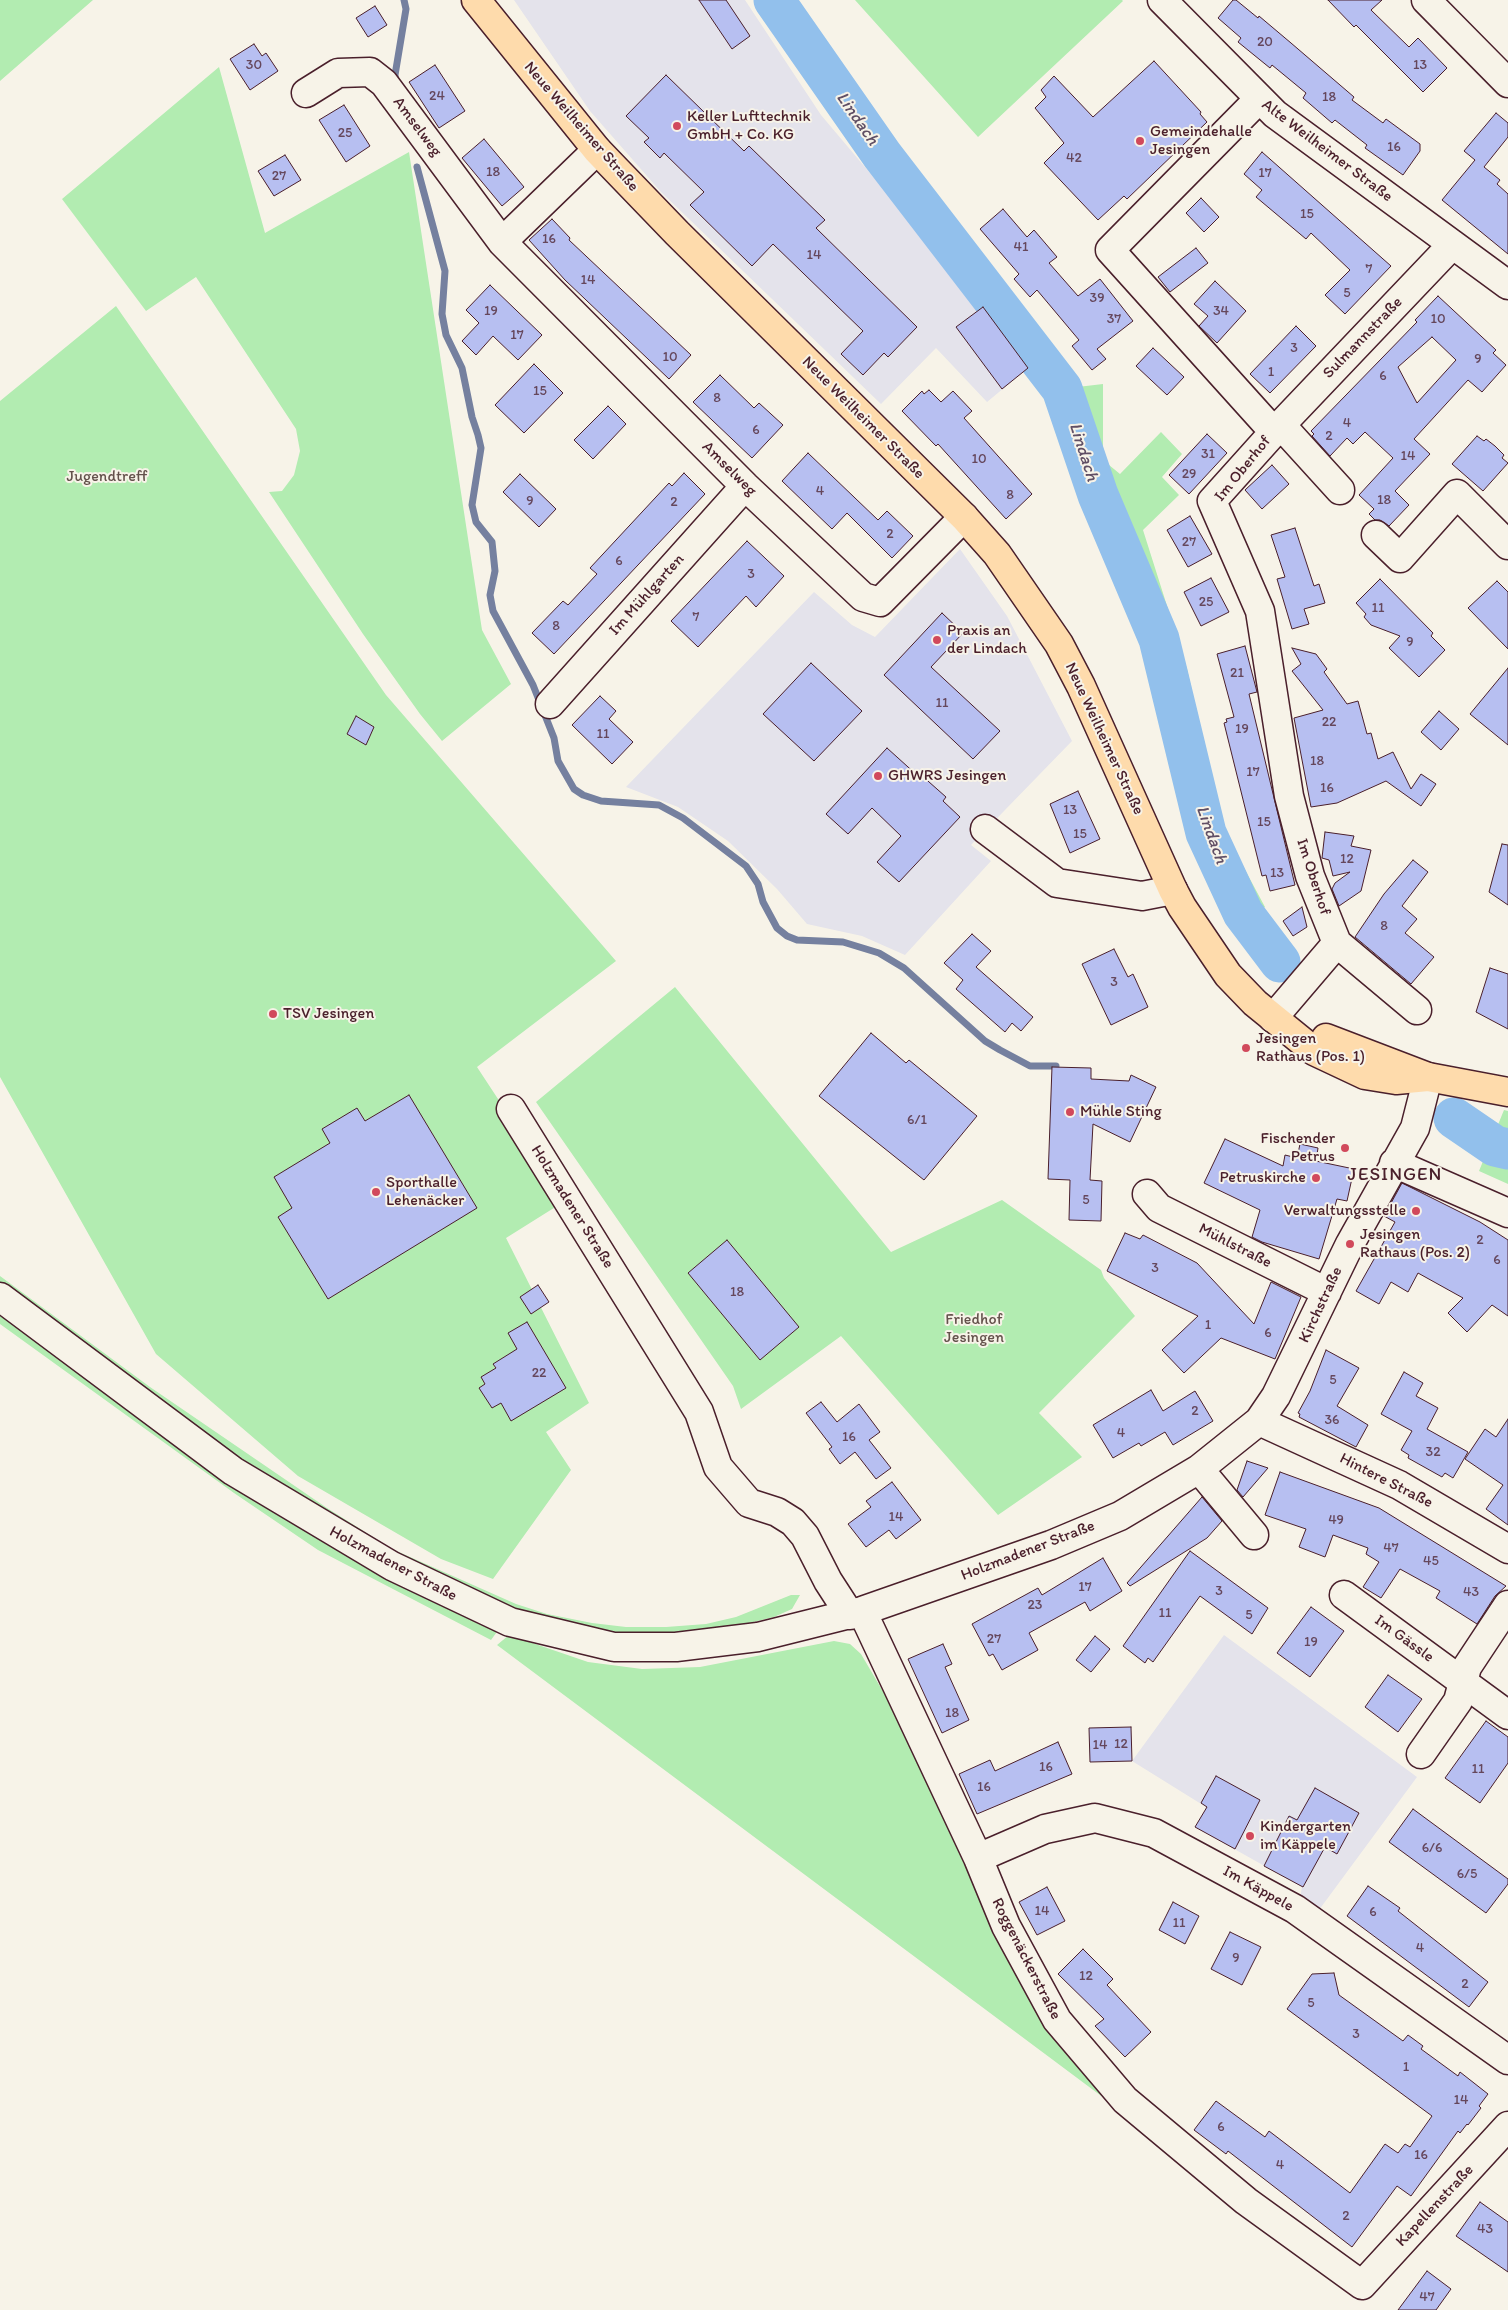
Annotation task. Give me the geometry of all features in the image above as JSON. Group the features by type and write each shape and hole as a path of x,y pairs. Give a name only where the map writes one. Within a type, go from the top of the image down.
{"main road":[{"name":"Neue Weilheimer Straße","path":"476,0 597,150 684,240 964,516 997,554 1059,644 1085,695 1172,890 1228,975 1255,1003 1314,1051 1365,1075 1396,1080 1428,1078 1508,1092"}],"street":[{"name":"Alte Weilheimer Straße","path":"1162,0 1259,100 1275,114 1508,285"},
{"path":"1426,0 1508,83"},
{"name":"Amselweg","path":"306,93 338,73 370,72 384,83 502,242 745,486 863,597 880,602 964,516"},
{"name":"Im Oberhof","path":"1259,100 1110,250 1277,428 1212,501 1260,611 1289,796 1310,876 1337,943 1417,1010"},
{"path":"502,242 597,150"},
{"name":"Sulmannstraße","path":"1277,428 1452,245"},
{"path":"1277,428 1340,490"},
{"name":"Im Mühlgarten","path":"550,704 745,486"},
{"path":"1376,535 1400,558 1457,494 1508,545"},
{"path":"985,830 1056,883 1142,896 1172,890"},
{"path":"1273,1018 1337,943"},
{"name":"Kirchstraße","path":"1259,1421 1293,1364 1327,1292 1394,1163 1415,1128 1428,1078"},
{"name":"Holzmadener Straße","path":"511,1109 699,1412 718,1467 749,1503 777,1512 793,1522 805,1536 828,1582 856,1613"},
{"path":"1394,1163 1508,1213"},
{"name":"Mühlstraße","path":"1147,1194 1159,1208 1327,1292"},
{"name":"Holzmadener Straße","path":"0,1297 233,1471 392,1566 510,1622 614,1647 676,1647 758,1637 856,1613 1059,1542 1120,1516 1199,1470 1259,1421"},
{"name":"Hintere Straße","path":"1259,1421 1399,1485 1508,1549"},
{"path":"1199,1470 1254,1535"},
{"name":"Im Gässle","path":"1344,1595 1508,1715"},
{"path":"1421,1754 1458,1701 1467,1667 1508,1605"},
{"name":"Roggenäckerstraße","path":"856,1613 978,1858 1006,1926 1057,2020 1125,2100 1246,2201 1362,2285"},
{"name":"Im Käppele","path":"978,1858 1045,1829 1095,1818 1154,1833 1295,1909 1508,2060"},
{"name":"Kapellenstraße","path":"1362,2285 1508,2126"}],"shaded area":[{"path":"514,0 745,0 821,115 983,307 1028,368 987,402 936,348 881,404 661,192 590,111"},
{"path":"960,549 1007,616 1072,741 971,845 991,861 905,955 862,936 807,924 777,889 728,841 678,807 626,787 814,592 852,625 875,637"},
{"path":"1224,1635 1417,1777 1316,1914 1299,1903 1302,1887 1195,1827 1206,1807 1132,1761"}],"green space":[{"path":"0,0 93,0 0,81"},
{"path":"855,0 1122,0 1123,1 978,137"},
{"path":"219,67 265,233 409,152 482,630 511,684 442,741 420,714 363,634 269,492 282,491 294,475 300,451 296,429 196,277 146,311 62,199"},
{"name":"TSV Jesingen","path":"116,306 386,695 616,961 477,1067 565,1201 506,1238 589,1403 546,1432 571,1470 493,1579 441,1559 298,1476 156,1354 0,1077 0,401"},
{"path":"1103,384 1103,460 1120,474 1161,432 1182,454 1162,477 1179,495 1143,530 1187,669 1222,827 1265,907 1252,917 1211,830 1163,636 1104,492 1069,388"},
{"name":"Friedhof Jesingen","path":"675,987 891,1252 1002,1200 1101,1270 1104,1278 1135,1316 1039,1413 1082,1457 998,1515 841,1336 741,1409 733,1386 536,1102"},
{"path":"1504,1110 1508,1111 1508,1184 1479,1171"},
{"path":"0,1276 150,1387 327,1508 392,1549 516,1604 547,1614 592,1623 626,1627 666,1627 706,1624 736,1617 791,1595 800,1595 792,1609 774,1617 713,1632 634,1637 551,1624 451,1586 236,1460 0,1287"},
{"path":"0,1310 499,1629 491,1640 318,1550 234,1493 0,1324"},
{"path":"509,1635 588,1662 642,1669 700,1667 834,1641 850,1644 861,1654 898,1717 959,1851 1023,1977 1112,2104 497,1645"}],"building":[{"path":"699,0 726,0 750,36 732,49"},
{"path":"1233,0 1236,0 1258,18 1259,16 1354,97 1352,100 1383,123 1386,119 1420,144 1420,151 1403,175 1365,148 1367,145 1335,120 1332,123 1303,98 1306,93 1272,65 1270,68 1238,42 1241,38 1218,18"},
{"path":"1328,0 1382,0 1371,10 1409,47 1418,38 1447,68 1423,92 1356,25 1354,27"},
{"path":"375,6 387,25 368,37 356,18"},
{"path":"254,44 262,56 266,53 278,71 250,90 230,59"},
{"name":"Gemeindehalle Jesingen","path":"1154,61 1201,112 1200,114 1207,122 1127,199 1124,196 1098,220 1044,163 1064,143 1035,108 1046,97 1041,90 1054,76 1093,117"},
{"path":"435,65 465,111 439,128 409,82"},
{"path":"666,75 744,151 749,146 825,220 816,228 917,327 888,357 884,353 863,375 841,354 863,331 773,244 752,266 690,205 704,192 664,153 660,158 644,142 649,138 626,116"},
{"path":"344,105 370,146 346,162 319,120"},
{"path":"1496,113 1508,123 1508,137 1484,167 1500,180 1497,184 1508,194 1508,254 1442,200 1475,160 1464,151"},
{"path":"484,139 524,187 502,206 462,158"},
{"path":"1262,152 1391,266 1345,314 1325,295 1350,270 1311,233 1306,239 1256,197 1262,190 1244,174"},
{"path":"285,155 301,180 274,196 258,171"},
{"path":"1201,198 1219,217 1204,232 1186,213"},
{"path":"1003,209 1027,237 1034,230 1057,257 1049,263 1078,296 1100,279 1133,321 1097,349 1106,359 1092,370 1072,346 1079,340 1037,290 1030,297 1014,279 1019,274 980,229"},
{"path":"552,219 570,238 569,240 691,355 669,379 565,280 529,240"},
{"path":"1196,248 1208,263 1170,292 1158,277"},
{"path":"1215,281 1246,311 1217,343 1199,326 1208,316 1194,304"},
{"path":"490,285 542,335 518,360 493,336 476,355 462,341 479,323 466,310"},
{"path":"1438,296 1496,350 1493,353 1506,365 1482,392 1468,380 1414,439 1430,454 1395,491 1409,505 1389,526 1380,520 1375,520 1369,514 1374,509 1359,495 1393,458 1365,432 1353,444 1347,438 1330,456 1312,436 1314,434 1311,431 1417,322 1415,320","holes":["1432,337 1456,360 1417,403 1398,367"]},
{"path":"983,307 1028,368 1002,389 956,327"},
{"path":"1296,326 1316,346 1270,393 1250,374"},
{"path":"1153,348 1184,377 1167,395 1136,366"},
{"path":"534,364 563,393 524,433 495,405"},
{"path":"720,375 754,408 759,403 783,425 752,458 693,402"},
{"path":"929,390 941,402 953,391 972,411 964,418 1032,494 1006,519 938,444 936,446 902,411 922,391 924,394"},
{"path":"608,406 626,424 593,459 574,440"},
{"path":"1207,434 1227,453 1189,494 1169,475"},
{"path":"1477,436 1484,441 1486,439 1495,446 1504,455 1502,458 1508,463 1483,491 1452,464"},
{"path":"808,453 878,520 887,511 913,536 892,558 847,513 832,529 782,481"},
{"path":"1272,465 1289,484 1262,509 1245,490"},
{"path":"684,473 705,494 554,654 532,633 563,601 568,605 597,574 590,568 669,483 672,486"},
{"path":"520,474 556,509 539,527 503,492"},
{"path":"1190,516 1212,554 1188,567 1167,530"},
{"path":"1295,528 1314,586 1319,584 1325,603 1304,609 1309,624 1292,629 1277,579 1285,577 1271,535"},
{"path":"747,541 784,576 756,607 746,596 698,647 671,621"},
{"path":"1211,578 1229,612 1201,626 1184,592"},
{"path":"1380,579 1433,633 1431,636 1445,650 1419,677 1389,648 1400,636 1371,625 1364,617 1366,614 1356,603"},
{"path":"1497,581 1508,592 1508,649 1468,608"},
{"name":"GHWRS Jesingen","path":"942,613 963,633 931,667 1000,731 973,759 884,675"},
{"path":"1245,646 1257,692 1249,694 1295,885 1270,891 1266,875 1262,876 1224,723 1227,722 1226,719 1234,717 1217,654"},
{"path":"1292,648 1316,654 1327,669 1324,672 1347,704 1358,701 1367,734 1371,733 1378,759 1393,752 1411,789 1421,774 1436,784 1421,806 1386,781 1337,803 1311,807 1294,718 1323,710 1292,671 1301,664"},
{"path":"811,663 862,711 814,761 763,714"},
{"path":"1508,668 1508,745 1470,714"},
{"path":"600,696 616,711 609,719 633,742 612,764 572,725"},
{"path":"1439,711 1459,729 1441,750 1421,732"},
{"path":"356,716 374,727 366,745 347,734"},
{"path":"887,748 918,776 920,774 946,797 943,801 960,817 899,882 877,862 901,836 872,808 848,834 826,814"},
{"path":"1078,791 1100,839 1070,853 1050,804"},
{"path":"1325,832 1354,836 1351,846 1371,850 1361,891 1339,906 1332,889 1335,883 1350,872 1333,876 1329,860 1322,858"},
{"path":"1502,844 1508,845 1508,905 1489,892"},
{"path":"1413,860 1428,872 1402,906 1417,919 1405,933 1434,957 1411,984 1355,937 1384,894"},
{"path":"1302,907 1307,927 1293,936 1283,921"},
{"path":"972,934 991,951 976,967 1033,1017 1021,1031 1012,1023 1005,1032 956,989 963,980 944,963"},
{"path":"1114,949 1128,977 1133,974 1148,1007 1111,1025 1082,964"},
{"path":"1490,968 1508,974 1508,1029 1476,1012"},
{"path":"871,1033 906,1063 909,1060 977,1116 924,1180 819,1096"},
{"path":"1052,1067 1091,1068 1091,1079 1129,1081 1131,1075 1156,1087 1130,1142 1093,1124 1090,1180 1102,1181 1101,1221 1069,1220 1070,1180 1048,1179"},
{"name":"Sporthalle Lehenäcker","path":"409,1095 477,1208 328,1299 278,1217 292,1208 274,1177 330,1143 322,1129 357,1108 365,1121"},
{"path":"1225,1139 1283,1166 1285,1155 1297,1158 1300,1144 1318,1148 1316,1161 1354,1169 1347,1201 1337,1199 1319,1259 1262,1242 1252,1237 1260,1210 1204,1183"},
{"path":"1402,1183 1480,1222 1508,1240 1508,1316 1492,1305 1467,1332 1448,1313 1463,1298 1418,1273 1408,1292 1391,1282 1379,1304 1356,1291 1395,1222 1384,1216"},
{"path":"1125,1233 1140,1239 1143,1235 1197,1263 1254,1324 1271,1282 1301,1297 1275,1359 1221,1338 1184,1373 1162,1350 1198,1316 1107,1271"},
{"path":"727,1240 799,1327 760,1360 688,1273"},
{"path":"538,1285 549,1302 531,1314 520,1297"},
{"path":"527,1322 566,1388 511,1421 501,1403 492,1408 479,1388 485,1384 481,1377 496,1368 493,1364 517,1349 508,1333"},
{"path":"1326,1350 1359,1368 1337,1406 1368,1425 1356,1447 1299,1417 1300,1414 1298,1413 1310,1391"},
{"path":"1404,1372 1423,1383 1416,1396 1438,1408 1427,1429 1468,1452 1453,1478 1445,1473 1442,1477 1408,1458 1409,1455 1401,1450 1412,1431 1381,1414"},
{"path":"1151,1390 1163,1411 1195,1391 1213,1421 1173,1445 1165,1432 1141,1446 1139,1443 1113,1458 1093,1425"},
{"path":"821,1402 837,1422 859,1404 880,1432 869,1440 891,1468 876,1479 855,1452 840,1464 829,1449 832,1447 806,1413"},
{"path":"1508,1419 1508,1525 1486,1509 1503,1485 1465,1459 1485,1429 1496,1437"},
{"path":"1247,1461 1268,1468 1243,1497 1237,1490"},
{"path":"1280,1472 1379,1508 1506,1586 1495,1596 1477,1624 1436,1598 1440,1591 1400,1569 1381,1598 1363,1587 1379,1562 1366,1554 1368,1548 1333,1535 1325,1557 1299,1547 1306,1529 1265,1515"},
{"path":"892,1482 921,1520 896,1539 889,1530 866,1547 848,1524 871,1507 866,1501"},
{"path":"1202,1497 1222,1521 1207,1538 1130,1586 1127,1583"},
{"path":"1190,1551 1268,1608 1252,1634 1200,1596 1153,1662 1148,1658 1145,1663 1123,1646"},
{"path":"1103,1558 1122,1591 1090,1611 1085,1602 1029,1633 1038,1650 1002,1670 993,1654 989,1656 972,1624 1038,1588 1042,1595"},
{"path":"1311,1607 1344,1631 1310,1677 1277,1653"},
{"path":"1095,1636 1110,1649 1091,1672 1076,1660"},
{"path":"943,1644 952,1664 945,1667 969,1720 942,1733 908,1659"},
{"path":"1388,1675 1422,1699 1398,1732 1365,1707"},
{"path":"1486,1721 1508,1737 1508,1763 1480,1803 1445,1778"},
{"path":"1131,1727 1132,1761 1090,1762 1089,1728"},
{"path":"1058,1742 1072,1774 977,1814 959,1774 990,1760 995,1771"},
{"path":"1216,1776 1260,1800 1235,1849 1195,1827 1207,1807 1201,1803"},
{"path":"1315,1788 1359,1813 1337,1854 1325,1847 1303,1887 1264,1866 1289,1816 1297,1820"},
{"path":"1413,1809 1508,1879 1508,1884 1486,1913 1389,1842"},
{"path":"1368,1886 1400,1908 1398,1911 1488,1982 1469,2007 1347,1916"},
{"path":"1047,1887 1065,1921 1037,1935 1019,1902"},
{"path":"1173,1902 1199,1916 1185,1944 1159,1930"},
{"path":"1230,1932 1261,1947 1242,1985 1211,1969"},
{"path":"1083,1949 1113,1979 1107,1985 1151,2032 1125,2057 1095,2026 1104,2019 1058,1974"},
{"path":"1334,1973 1339,1995 1403,2041 1408,2035 1423,2046 1421,2049 1458,2076 1460,2072 1488,2094 1479,2106 1481,2108 1460,2133 1458,2131 1411,2196 1397,2186 1352,2247 1228,2151 1226,2154 1194,2130 1216,2101 1265,2137 1269,2131 1350,2193 1385,2144 1398,2153 1405,2144 1410,2147 1432,2116 1287,2009 1312,1974"},
{"path":"1480,2202 1508,2222 1508,2272 1456,2236"},
{"path":"1427,2271 1451,2289 1436,2310 1398,2310"}],"waterway":[{"path":"396,83 395,75 406,9 404,0"},
{"name":"Lindach","path":"774,0 882,155 1062,389 1098,495 1159,639 1206,833 1243,913 1280,962"},
{"path":"417,167 445,271 442,314 446,335 462,368 472,417 481,448 472,505 476,522 492,542 495,571 490,595 493,611 533,685 554,738 558,761 574,789 583,795 601,801 659,805 683,818 746,866 758,884 763,902 777,928 787,936 797,940 843,942 879,953 904,968 985,1041 1030,1066 1056,1066"},
{"name":"Lindach","path":"1454,1118 1495,1146 1508,1149"}],"place":[{"name":"Keller Lufttechnik GmbH + Co. KG","path":"677,126"},
{"name":"Gemeindehalle Jesingen","path":"1140,141"},
{"name":"Praxis an der Lindach","path":"937,640"},
{"name":"GHWRS Jesingen","path":"878,776"},
{"name":"TSV Jesingen","path":"273,1014"},
{"name":"Jesingen Rathaus (Pos. 1)","path":"1246,1048"},
{"name":"Mühle Sting","path":"1070,1112"},
{"name":"Fischender Petrus","path":"1345,1148"},
{"name":"Petruskirche","path":"1316,1178"},
{"name":"Sporthalle Lehenäcker","path":"376,1192"},
{"name":"Verwaltungsstelle","path":"1416,1211"},
{"name":"Jesingen Rathaus (Pos. 2)","path":"1350,1244"},
{"name":"Kindergarten im Käppele","path":"1250,1836"}],"district":[{"name":"JESINGEN","path":"1395,1175"}],"park label":[{"name":"Jugendtreff","path":"107,477"}]}
